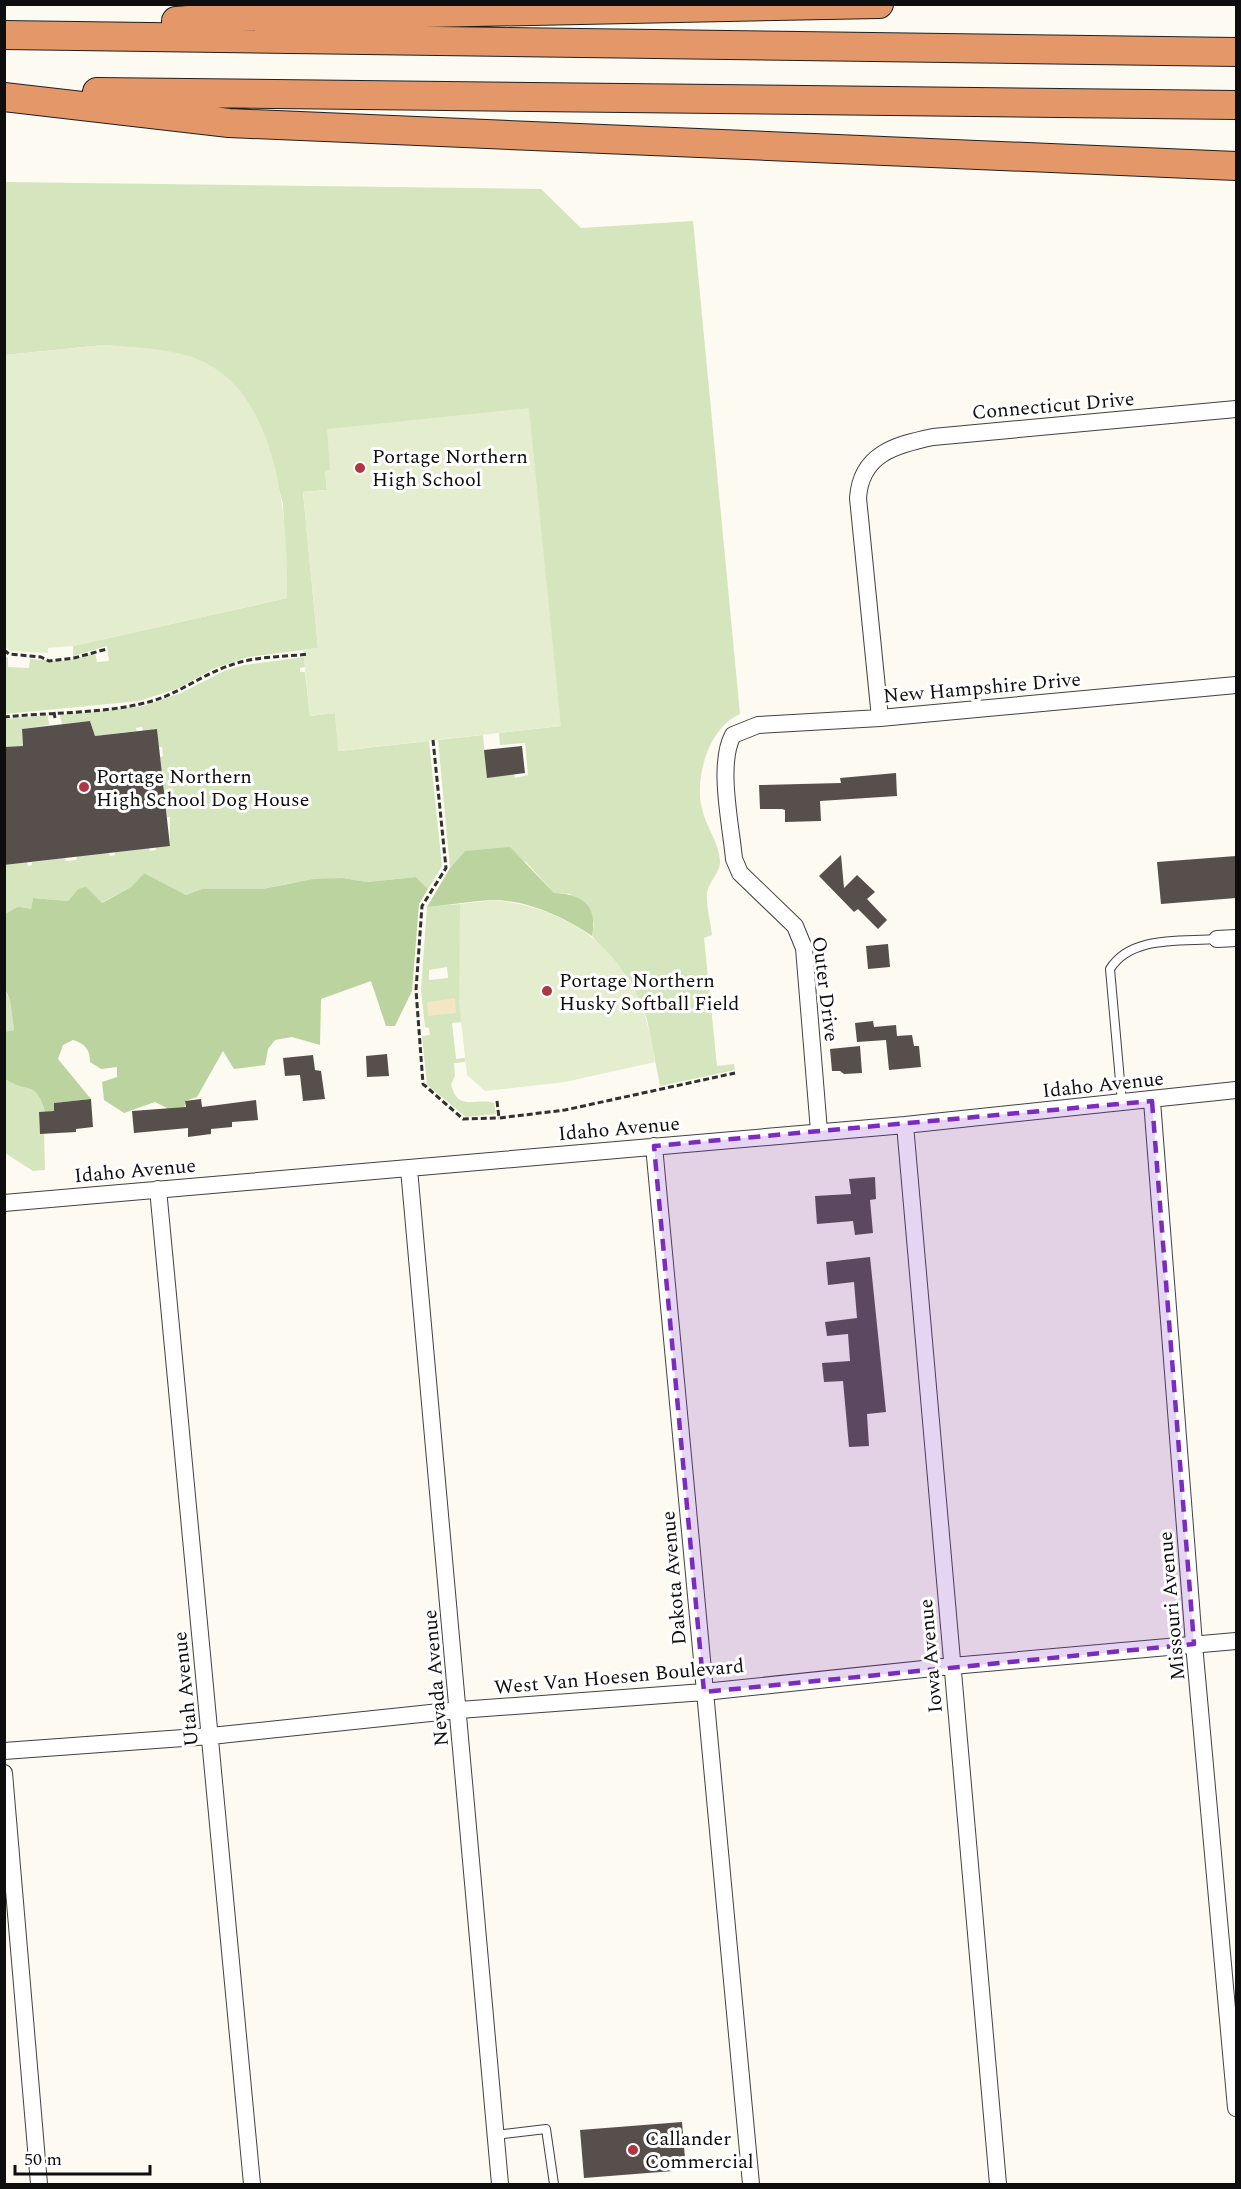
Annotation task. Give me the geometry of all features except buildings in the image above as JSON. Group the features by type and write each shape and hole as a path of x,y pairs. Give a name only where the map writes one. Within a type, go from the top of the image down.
{"highway":[{"path":"4,34 226,17 879,4"},
{"path":"4,34 1236,52"},
{"path":"4,90 1236,105"},
{"path":"4,97 229,123 1236,166"}],"street":[{"name":"Connecticut Drive","path":"880,718 858,498 859,482 870,462 906,443 933,436 1236,409"},
{"name":"New Hampshire Drive","path":"733,735 758,725 880,718 1236,685"},
{"name":"Outer Drive","path":"733,735 727,746 726,764 734,859 740,873 795,926 800,935 804,948 819,1131"},
{"path":"1218,939 1236,938"},
{"name":"Idaho Avenue","path":"4,1203 905,1125 1152,1101 1236,1090"},
{"name":"Missouri Avenue","path":"1152,1101 1194,1644 1232,2003 1236,2108"},
{"name":"Iowa Avenue","path":"905,1125 998,2184"},
{"name":"Dakota Avenue","path":"654,1146 751,2184"},
{"name":"Nevada Avenue","path":"409,1169 500,2184"},
{"name":"Utah Avenue","path":"158,1189 252,2184"},
{"name":"West Van Hoesen Boulevard","path":"4,1751 211,1737 459,1710 704,1692 952,1666 1236,1641"},
{"path":"4,1773 39,2184"}],"lane":[{"path":"1122,1104 1110,969 1125,952 1139,945 1218,939"},
{"path":"496,2134 546,2129 554,2184"}],"path":[{"path":"4,650 9,654 41,657 49,661 74,658 107,648"},
{"path":"4,717 128,706 178,692 232,664 248,660 309,654"},
{"path":"54,712 55,718"},
{"path":"433,741 446,868 422,906 416,990 423,1084 463,1119 499,1118 564,1110 735,1073"},
{"path":"497,1101 499,1118"}],"highlighted area":[{"path":"1152,1101 1194,1644 704,1692 654,1146"}],"green space":[{"path":"5,182 541,189 581,228 693,221 740,714 720,730 706,755 702,769 700,797 702,809 720,861 707,894 712,935 704,938 717,1066 734,1064 735,1070 660,1086 647,1019 630,980 592,936 594,923 570,894 554,893 526,862 465,851 450,868 438,740 483,735 487,777 514,774 515,778 528,775 525,743 500,745 499,733 561,726 325,471 327,490 303,492 318,648 248,657 213,669 179,688 139,701 5,714 4,659 8,657 8,667 29,668 30,659 63,661 95,652 97,662 109,661 107,646 73,656 73,646 287,598 287,588 283,504 265,438 240,391 191,357 158,350 104,345 5,355"},
{"path":"104,345 136,347 189,356 219,371 243,395 260,424 272,458 285,531 287,598 74,646 48,648 48,653 10,651 4,645 5,355"},
{"path":"529,408 561,726 338,751 335,713 310,716 303,650 318,648 303,492 327,490 325,471 330,470 327,429"},
{"path":"304,657 305,667 300,668 300,672 305,672 310,716 335,713 339,751 429,741 442,866 428,889 416,877 367,882 343,878 292,883 262,889 202,889 186,895 144,873 131,887 101,903 78,889 68,901 33,898 31,909 5,914 4,865 27,862 28,866 32,865 32,862 65,858 66,861 76,860 77,856 109,853 110,856 115,855 115,852 149,848 150,851 156,850 156,847 170,845 170,817 167,817 160,757 163,756 162,747 159,747 157,729 143,731 142,727 136,728 137,731 95,736 90,721 62,724 60,715 143,706 181,693 224,671 244,665"},
{"path":"48,715 49,725 22,729 23,746 5,747 5,719"},
{"path":"510,847 554,893 573,896 586,903 593,916 592,936 557,916 518,903 492,900 427,907 450,868 465,851"},
{"path":"144,873 186,895 202,889 262,889 314,879 343,878 367,882 416,877 428,889 419,904 412,991 395,1026 386,1026 371,981 321,999 320,1045 292,1037 275,1040 268,1049 265,1065 234,1069 223,1051 197,1097 185,1101 184,1119 171,1118 167,1108 155,1102 124,1113 104,1100 102,1082 117,1077 117,1067 101,1069 90,1062 86,1048 73,1040 63,1045 58,1059 91,1099 54,1103 54,1111 45,1112 42,1102 34,1091 5,1079 4,1032 14,1030 10,1000 5,989 5,914 18,907 31,909 33,898 68,901 78,889 86,887 102,903 131,887"},
{"name":"Portage Northern Husky Softball Field","path":"493,900 527,906 557,916 583,931 606,950 624,972 638,998 649,1028 655,1062 565,1082 485,1091 467,1075 459,1002 460,904"},
{"path":"460,904 461,1022 452,1023 456,1059 465,1058 465,1062 454,1063 455,1076 451,1084 454,1093 463,1101 494,1103 496,1114 466,1117 427,1085 422,1036 430,1035 429,1028 425,1027 421,989 427,907","holes":["447,967 448,978 429,980 429,970"]},
{"path":"4,989 10,1000 14,1030 5,1032"},
{"path":"5,1079 34,1091 42,1102 45,1112 39,1113 40,1134 44,1133 45,1170 33,1171 5,1153"}],"sand":[{"path":"455,998 456,1013 428,1016 427,1002"}],"place":[{"name":"Portage Northern High School","path":"360,468"},
{"name":"Portage Northern High School Dog House","path":"84,787"},
{"name":"Portage Northern Husky Softball Field","path":"547,991"},
{"name":"Callander Commercial","path":"633,2150"}]}
